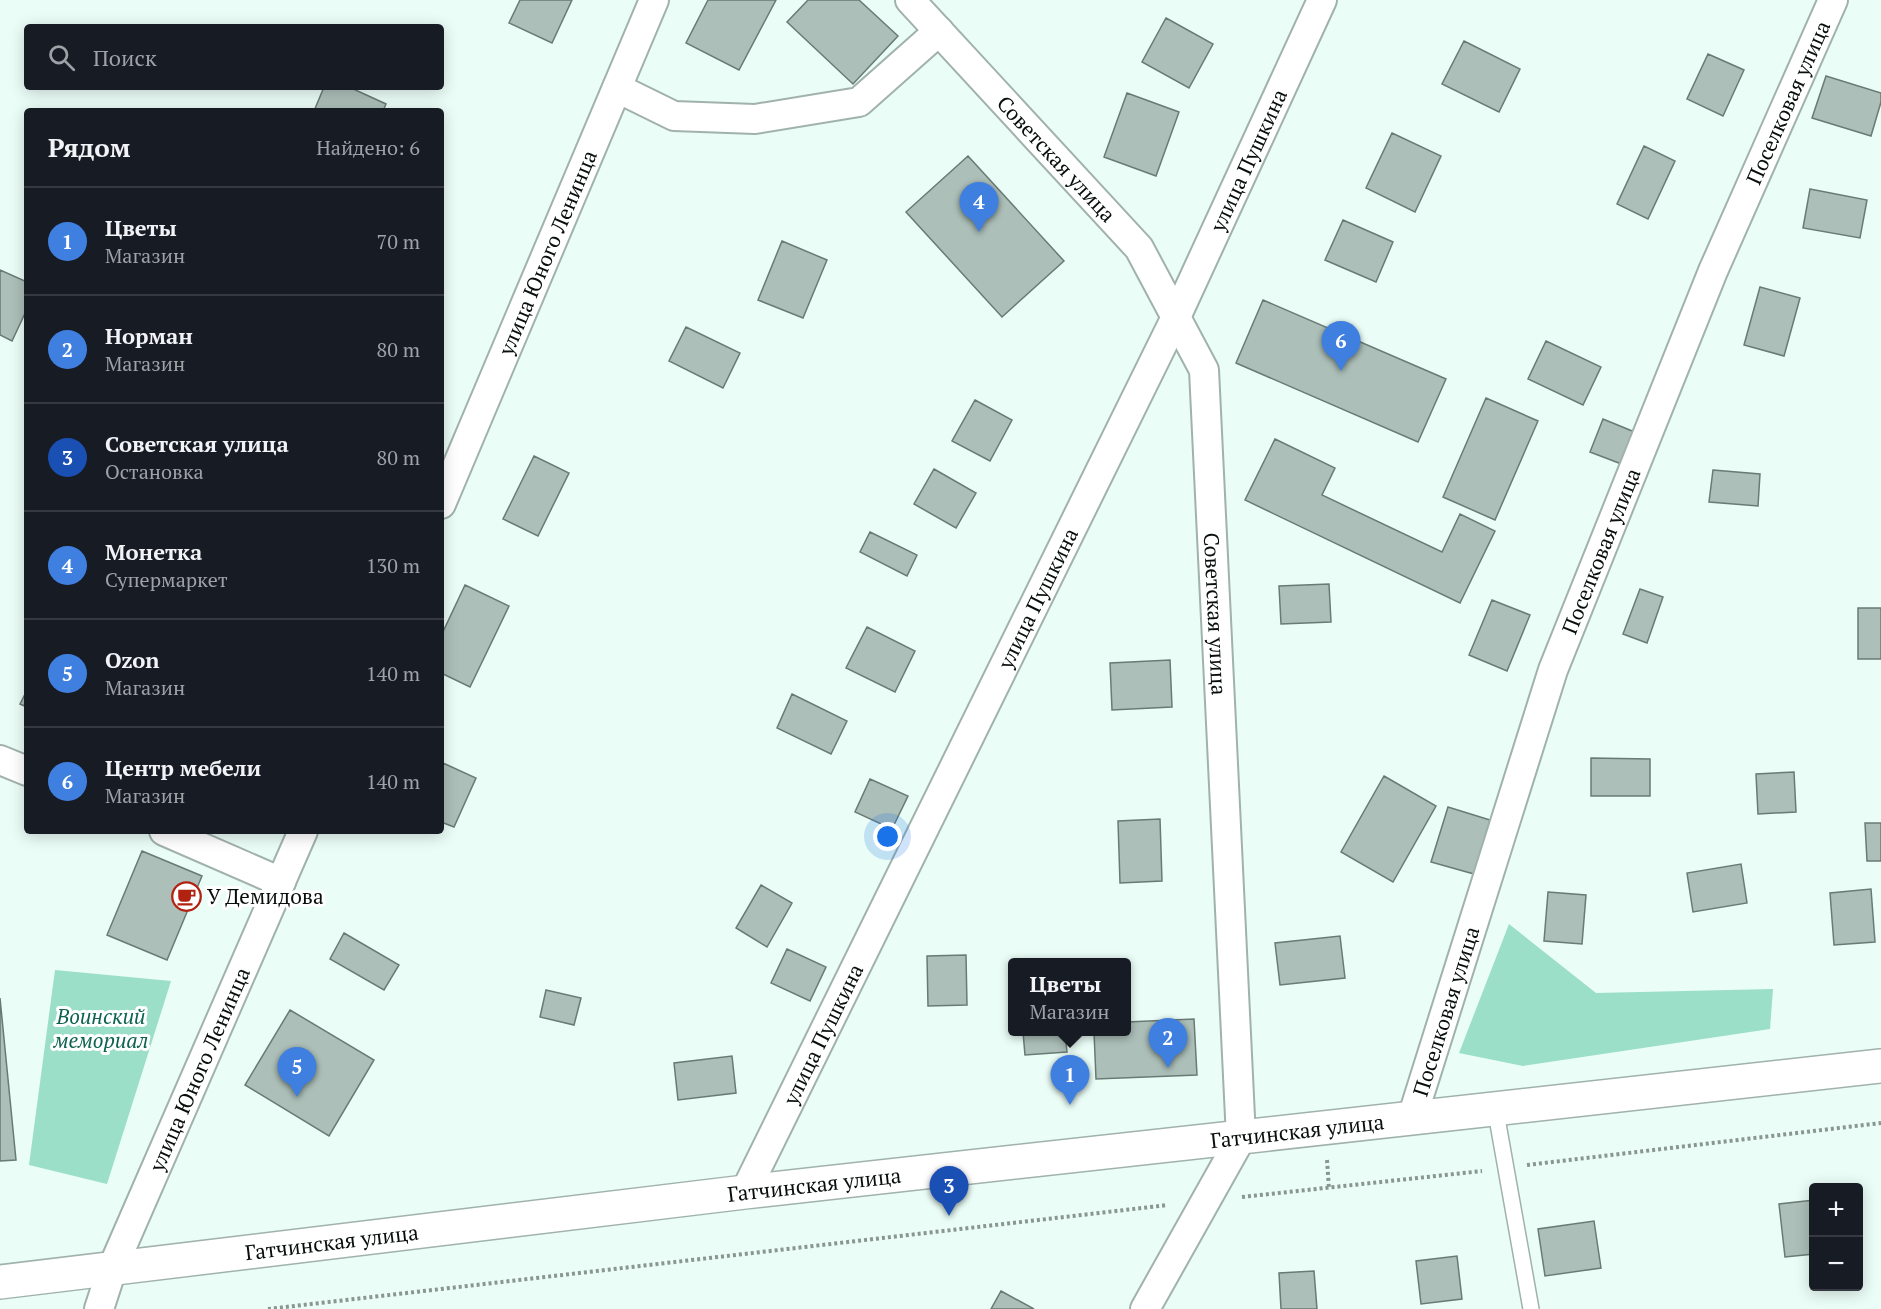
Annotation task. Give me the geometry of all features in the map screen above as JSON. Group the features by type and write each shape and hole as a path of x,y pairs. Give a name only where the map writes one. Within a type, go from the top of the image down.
{"main road":[{"name":"Гатчинская улица","path":"0,1282 745,1192 1241,1138 1495,1107 1881,1066"}],"street":[{"name":"улица Юного Ленинца","path":"444,497 654,0"},
{"name":"Советская улица","path":"910,0 1140,248 1204,370 1241,1138"},
{"name":"улица Пушкина","path":"745,1192 1177,315 1322,0"},
{"name":"Поселковая улица","path":"1412,1118 1553,670 1713,271 1833,0"},
{"path":"617,88 674,116 755,119 859,102 939,31"},
{"path":"0,760 24,770"},
{"path":"171,834 281,882"},
{"name":"улица Юного Ленинца","path":"99,1309 112,1269 302,834"},
{"path":"1145,1309 1241,1138"}],"lane":[{"path":"1495,1107 1531,1309"}],"path":[{"path":"1515,1167 1881,1123"},
{"path":"1327,1155 1329,1189"},
{"path":"1236,1197 1329,1189 1485,1170"},
{"path":"268,1309 1168,1205"}],"green space":[{"path":"1509,924 1596,993 1773,989 1770,1029 1523,1066 1459,1053"},
{"name":"Воинский мемориал","path":"55,970 171,981 107,1184 29,1165"}],"building":[{"path":"520,0 572,0 552,43 509,23"},
{"path":"708,0 776,0 739,70 686,43"},
{"path":"808,0 859,0 898,36 853,84 787,22"},
{"path":"1166,18 1213,44 1189,88 1142,62"},
{"path":"1464,41 1520,69 1499,112 1442,84"},
{"path":"1708,54 1744,70 1723,116 1687,99"},
{"path":"1826,76 1881,93 1881,102 1871,136 1812,118"},
{"path":"323,90 356,90 386,104 384,108 315,108"},
{"path":"1127,93 1179,112 1156,176 1104,157"},
{"path":"1392,133 1441,156 1415,212 1366,188"},
{"path":"1644,146 1675,161 1648,219 1617,204"},
{"path":"968,156 1064,261 1002,317 906,212"},
{"path":"1810,189 1867,200 1860,238 1803,228"},
{"path":"1343,220 1393,242 1376,282 1325,260"},
{"path":"782,241 827,260 803,318 758,300"},
{"path":"0,270 24,281 24,315 12,341 0,335"},
{"path":"1760,287 1800,298 1784,356 1744,345"},
{"path":"1263,300 1446,379 1418,442 1236,363"},
{"path":"686,327 740,353 723,388 669,361"},
{"path":"1546,341 1601,367 1583,405 1528,379"},
{"path":"1486,398 1538,421 1495,520 1443,497"},
{"path":"975,400 1012,420 990,461 952,441"},
{"path":"1603,419 1637,433 1624,465 1590,452"},
{"path":"1275,439 1335,468 1322,495 1442,552 1460,514 1495,531 1460,603 1245,500"},
{"path":"534,456 569,473 538,536 503,519"},
{"path":"934,469 976,493 956,528 914,504"},
{"path":"1713,470 1760,474 1758,506 1709,502"},
{"path":"870,532 917,555 907,576 860,552"},
{"path":"1329,584 1331,622 1281,624 1279,586"},
{"path":"465,585 509,606 470,687 444,674 444,630"},
{"path":"1640,589 1663,597 1647,643 1623,634"},
{"path":"1492,600 1530,615 1507,671 1469,655"},
{"path":"1858,608 1881,608 1881,659 1858,659"},
{"path":"867,627 915,651 895,692 846,668"},
{"path":"1170,660 1172,707 1112,710 1110,663"},
{"path":"792,694 847,721 831,754 777,728"},
{"path":"1591,758 1650,759 1650,796 1591,796"},
{"path":"444,763 476,778 454,827 444,823"},
{"path":"1794,772 1796,812 1758,814 1756,774"},
{"path":"1384,776 1436,806 1393,882 1341,852"},
{"path":"870,779 908,796 892,829 855,812"},
{"path":"1448,807 1490,820 1474,874 1431,862"},
{"path":"1160,819 1162,881 1120,883 1118,821"},
{"path":"1865,823 1881,823 1881,861 1867,861"},
{"path":"142,851 202,876 167,960 107,935"},
{"path":"1741,864 1747,903 1693,912 1687,873"},
{"path":"761,885 792,903 767,947 736,928"},
{"path":"1871,889 1875,942 1834,945 1830,893"},
{"path":"1548,892 1586,895 1582,944 1544,941"},
{"path":"344,933 399,965 384,990 330,959"},
{"path":"1340,936 1345,978 1280,985 1275,943"},
{"path":"787,949 826,967 810,1001 771,983"},
{"path":"966,955 967,1005 928,1006 927,956"},
{"path":"546,990 581,998 574,1025 540,1017"},
{"path":"0,998 16,1160 0,1161"},
{"path":"290,1010 374,1060 329,1136 245,1085"},
{"path":"1194,1019 1197,1075 1096,1079 1094,1036 1131,1036 1131,1022"},
{"path":"1023,1036 1065,1036 1067,1052 1025,1055"},
{"path":"732,1056 736,1093 678,1100 674,1063"},
{"path":"1809,1201 1809,1255 1785,1257 1779,1204"},
{"path":"1594,1221 1601,1268 1545,1276 1538,1229"},
{"path":"1457,1256 1462,1299 1421,1304 1416,1261"},
{"path":"1314,1271 1317,1309 1281,1309 1279,1273"},
{"path":"1001,1291 1034,1309 991,1309"}],"place":[{"name":"Монетка","path":"979,232"},
{"name":"Центр мебели","path":"1341,371"},
{"name":"У Демидова","path":"186,896"},
{"name":"Норман","path":"1168,1068"},
{"name":"Ozon","path":"297,1097"},
{"name":"Цветы","path":"1070,1105"},
{"name":"Советская улица","path":"949,1216"}]}
